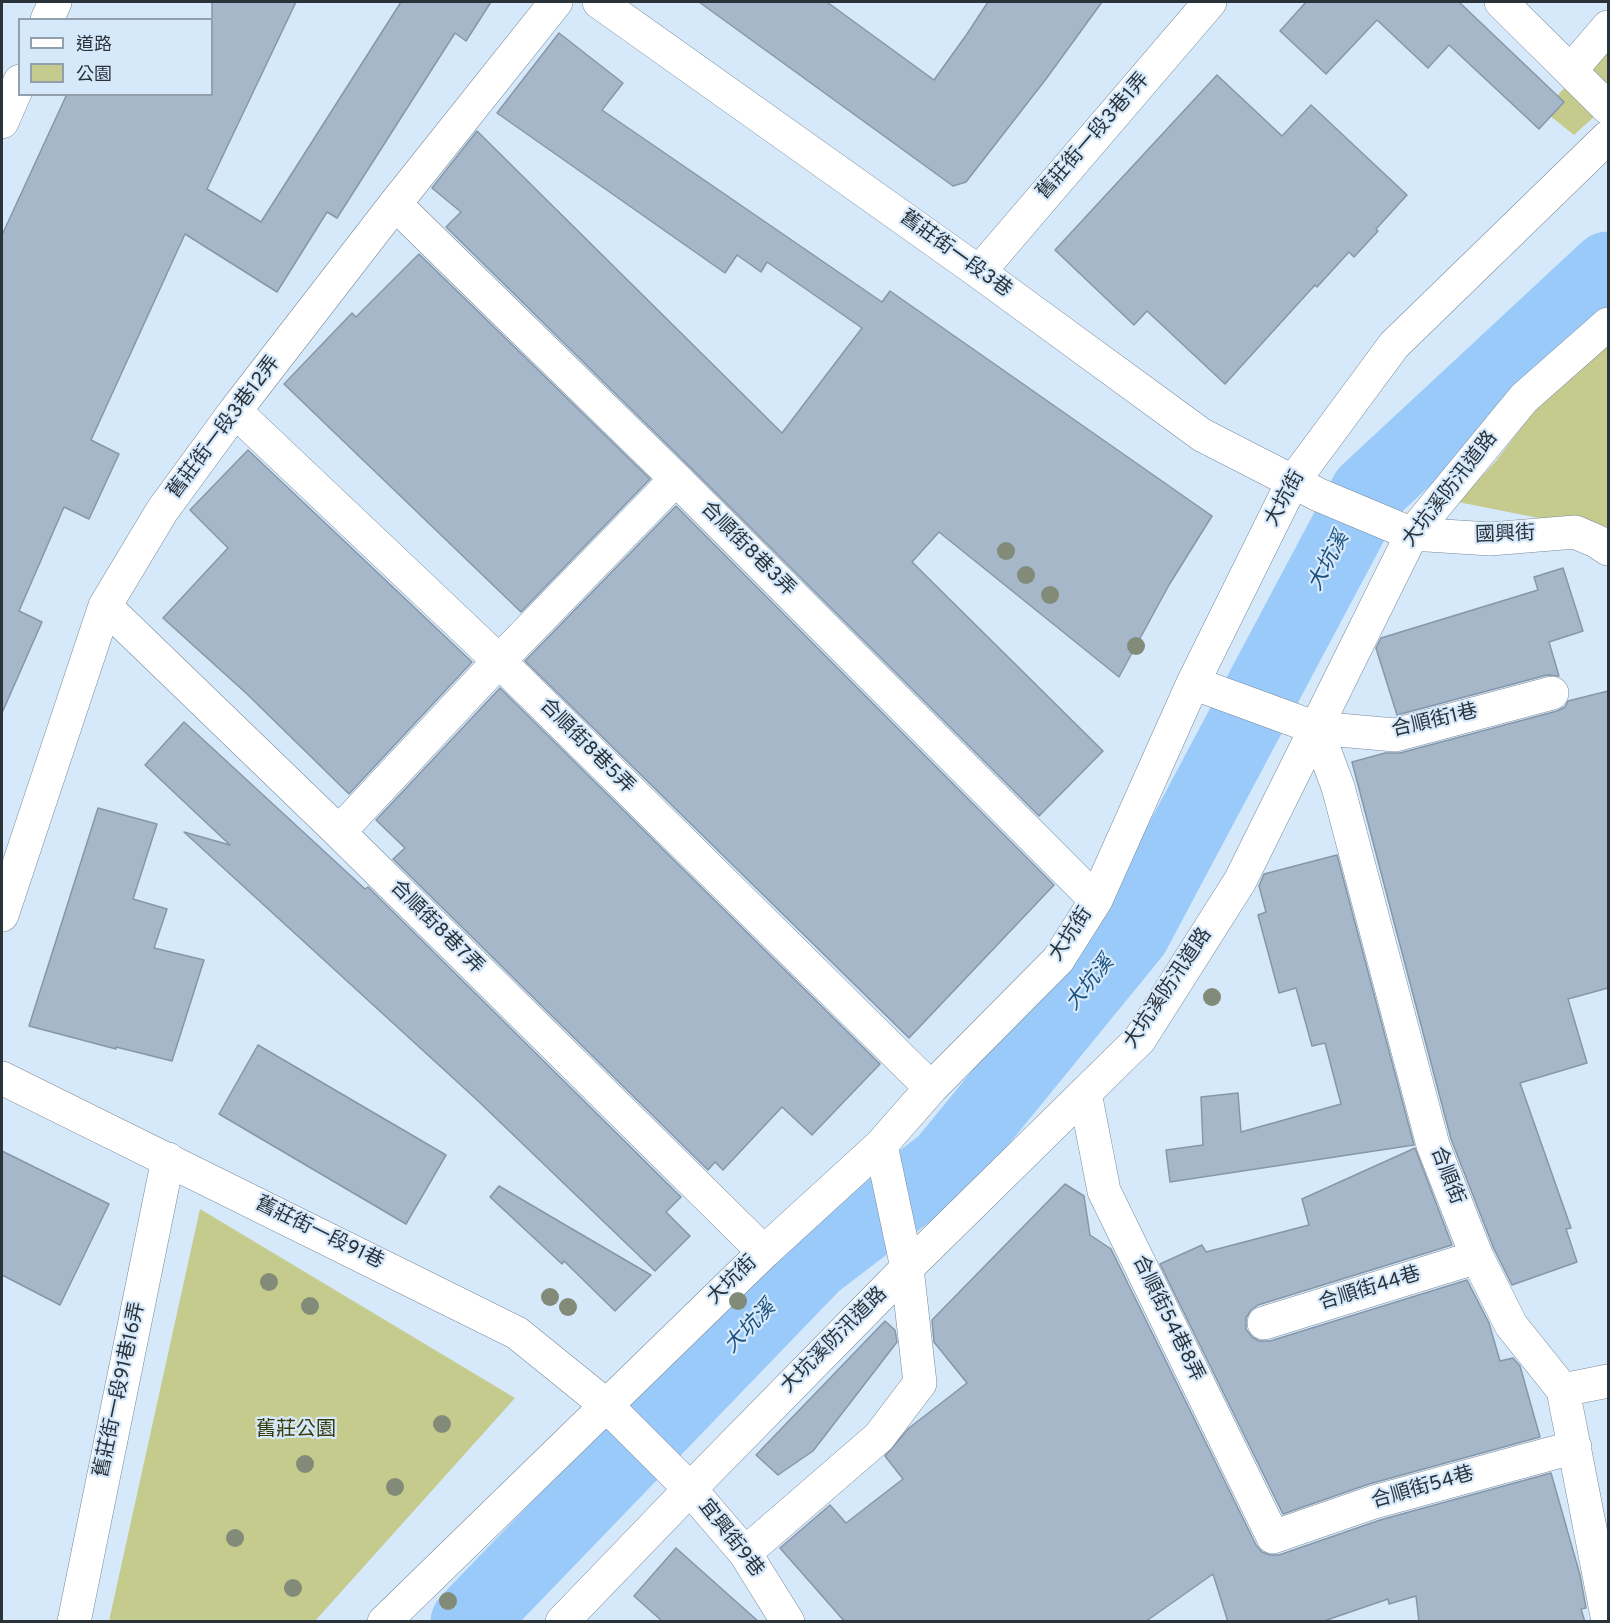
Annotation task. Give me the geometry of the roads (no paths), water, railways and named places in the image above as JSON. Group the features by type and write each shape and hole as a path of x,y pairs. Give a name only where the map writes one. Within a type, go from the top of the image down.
{"street":[{"path":"48,18 55,2"},
{"name":"舊莊街一段3巷12弄","path":"2,915 105,606 162,511 235,411 395,204 556,2"},
{"name":"舊莊街一段3巷","path":"599,2 1202,435 1306,489 1405,531"},
{"name":"舊莊街一段3巷1弄","path":"978,272 1210,2"},
{"path":"1501,2 1608,108"},
{"path":"1570,70 1608,27"},
{"path":"2,122 18,86"},
{"name":"大坑街","path":"384,1622 612,1411 764,1252 881,1145 931,1088 1058,960 1096,900 1306,489 1394,345 1608,136"},
{"name":"合順街8巷3弄","path":"395,204 676,479 1096,900"},
{"name":"大坑溪防汛道路","path":"562,1622 907,1268 1140,1040 1240,881 1309,726 1405,531 1524,398 1608,324"},
{"name":"合順街8巷5弄","path":"235,411 499,661 931,1088"},
{"path":"339,832 499,661 676,479"},
{"name":"國興街","path":"1405,531 1490,539 1575,532 1608,549"},
{"name":"合順街8巷7弄","path":"105,606 339,832 764,1252"},
{"name":"合順街1巷","path":"1203,687 1309,726 1395,735 1552,693"},
{"name":"合順街","path":"1309,726 1338,787 1432,1144 1477,1257 1511,1325 1563,1390 1608,1621"},
{"name":"舊莊街一段91巷","path":"2,1078 517,1332 612,1411 690,1489"},
{"name":"合順街54巷8弄","path":"1085,1093 1104,1191 1273,1538"},
{"path":"745,1553 879,1437 920,1383 907,1268 881,1145"},
{"name":"舊莊街一段91巷16弄","path":"74,1622 168,1159"},
{"name":"合順街44巷","path":"1264,1323 1477,1257"},
{"path":"1563,1390 1608,1381"},
{"name":"合順街54巷","path":"1273,1538 1374,1502 1575,1447"},
{"name":"宜興街9巷","path":"690,1489 745,1553 788,1622"}],"waterway":[{"name":"大坑溪","path":"468,1622 814,1263 945,1163 1133,933 1367,493 1608,269"}],"park label":[{"name":"舊莊公園","path":"296,1431"}]}
